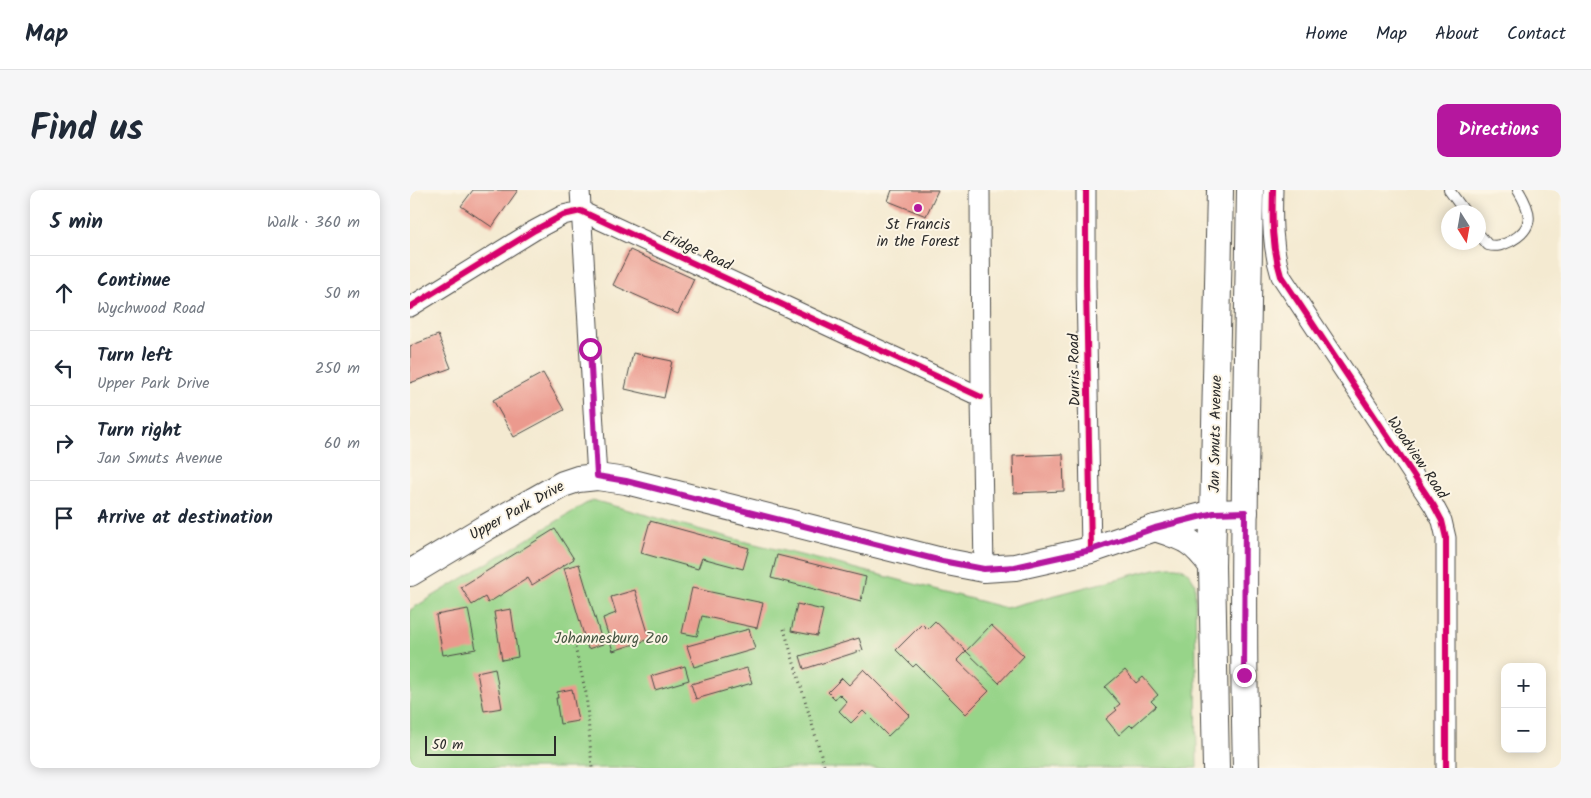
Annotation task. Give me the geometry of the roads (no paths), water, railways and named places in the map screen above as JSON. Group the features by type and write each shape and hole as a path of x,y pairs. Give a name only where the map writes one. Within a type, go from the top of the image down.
{"main road":[{"name":"Jan Smuts Avenue","path":"1216,768 1212,566 1220,190"},
{"name":"Jan Smuts Avenue","path":"1246,768 1244,675 1245,512 1250,190"},
{"name":"Upper Park Drive","path":"410,573 563,484 597,476 626,481 942,561 984,569 1015,567 1091,550 1155,528 1214,513 1245,512"},
{"path":"1155,528 1191,542 1212,566"}],"street":[{"path":"580,190 597,476"},
{"path":"980,190 984,569"},
{"name":"Durris Road","path":"1086,190 1091,550"},
{"name":"Woodview Road","path":"1273,190 1273,231 1276,260 1283,281 1434,506 1442,521 1446,538 1447,573 1446,768"},
{"path":"410,307 535,230 563,215 582,211"},
{"name":"Eridge Road","path":"582,211 981,397"}],"lane":[{"path":"1449,190 1460,205"},
{"path":"1486,243 1494,246 1501,245 1524,232 1529,218 1525,201 1518,190"}],"place":[{"name":"St Francis in the Forest","path":"918,208"}],"park label":[{"name":"Johannesburg Zoo","path":"611,639"}]}
